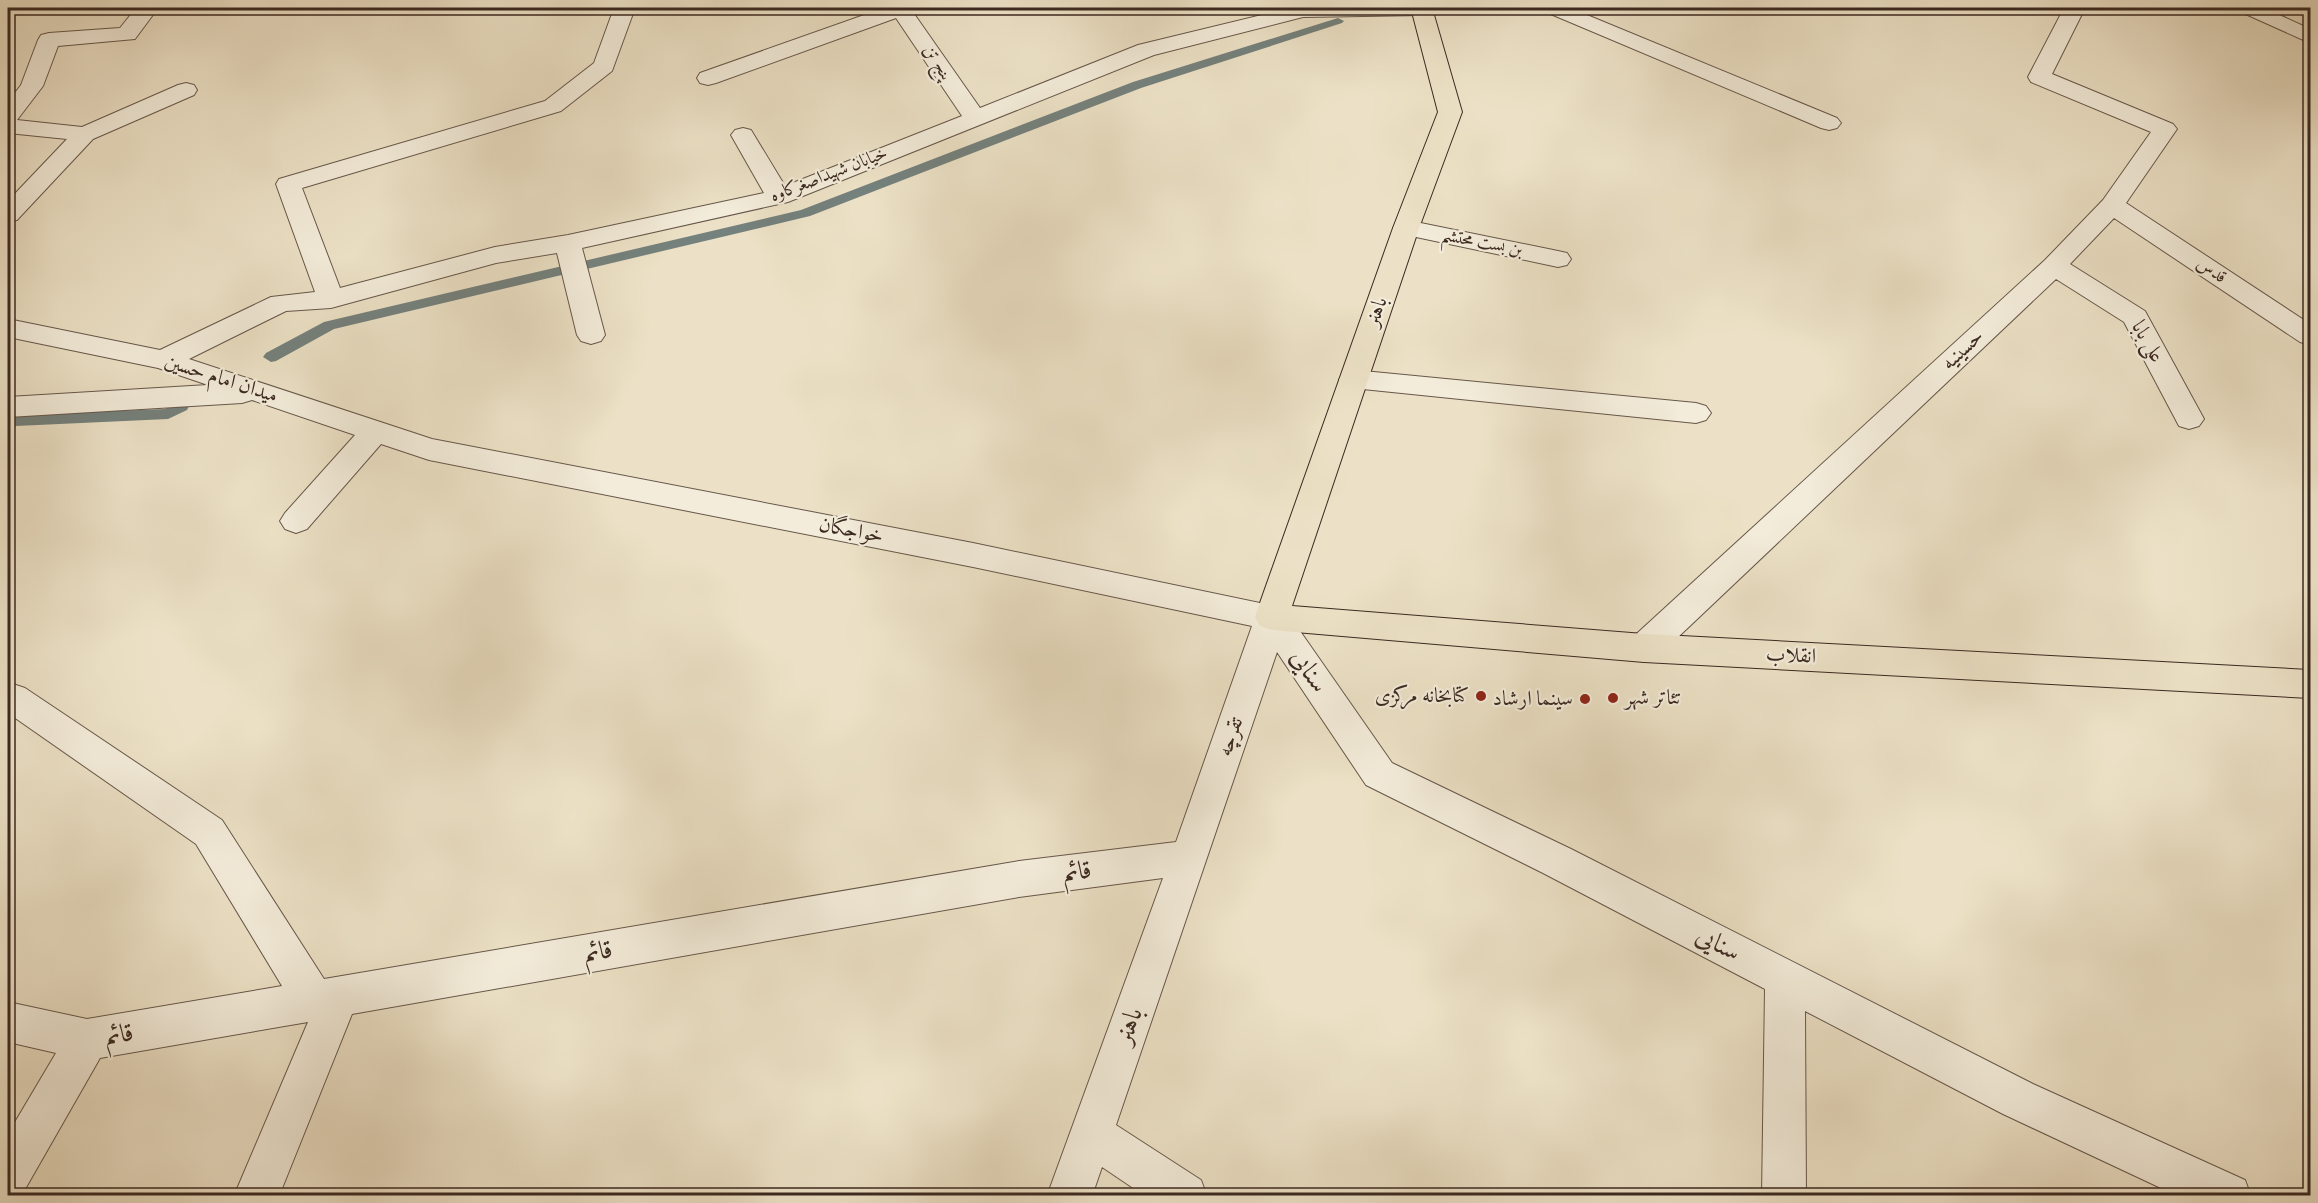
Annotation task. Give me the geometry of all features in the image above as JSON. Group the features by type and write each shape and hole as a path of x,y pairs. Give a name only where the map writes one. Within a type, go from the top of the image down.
{"main road":[{"name":"باهنر","path":"1272,617 1406,228 1450,112 1425,8"},
{"name":"انقلاب","path":"1272,617 1644,648 2310,684"}],"street":[{"path":"8,116 32,86 49,40 127,34 147,8"},
{"path":"331,299 288,184 553,106 604,66 624,8"},
{"path":"708,78 900,8"},
{"name":"پنج تن","path":"900,8 975,118"},
{"name":"خیابان شهیداصغرکاوه","path":"163,360 281,303 331,299 495,255 568,243 779,198 1146,51 1303,11 1425,8"},
{"path":"1552,8 1829,123"},
{"name":"حسینیه","path":"1644,648 2054,266 2112,205 2165,129 2039,77 2074,8"},
{"path":"2248,8 2310,37"},
{"path":"8,215 84,134 186,90"},
{"path":"8,126 84,134"},
{"path":"743,135 779,198"},
{"name":"قدس","path":"2112,205 2310,336"},
{"name":"بن بست محتشم","path":"1406,228 1558,259"},
{"path":"568,243 591,335"},
{"name":"علی بابا","path":"2054,266 2135,316 2189,419"},
{"name":"میدان امام حسین","path":"8,328 163,360 429,449"},
{"path":"1353,380 1696,413"},
{"path":"8,407 259,392"},
{"path":"296,521 375,431"},
{"name":"خواجگان","path":"429,449 973,555 1272,617"},
{"name":"تقرچه","path":"1190,857 1272,617"},
{"name":"سنایی","path":"1272,617 1378,774 1557,861 2019,1099 2229,1196"},
{"path":"13,698 209,832 327,999 256,1196"},
{"name":"قائم","path":"8,1022 87,1040 1019,879 1190,857"},
{"name":"باهنر","path":"1069,1196 1190,857"},
{"path":"1784,1196 1785,979"},
{"path":"8,1175 87,1040"},
{"path":"1091,1134 1185,1196"}],"waterway":[{"path":"271,357 329,325 805,213 1137,85 1338,21"},
{"path":"8,425 12,421 168,414 181,406"}],"place":[{"name":"کتابخانه مرکزی","path":"1481,696"},
{"name":"تئاتر شهر","path":"1613,698"},
{"name":"سینما ارشاد","path":"1585,699"}]}
